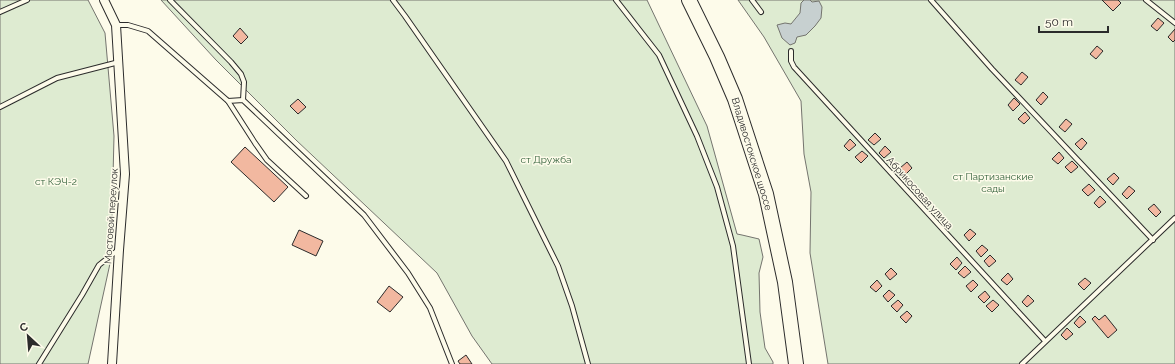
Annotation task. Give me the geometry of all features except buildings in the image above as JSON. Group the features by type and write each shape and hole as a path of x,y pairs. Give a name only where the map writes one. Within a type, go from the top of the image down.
{"highway":[{"name":"Владивостокское шоссе","path":"689,0 718,57 735,99 766,194 785,282 796,364"}],"street":[{"name":"Мостовой переулок","path":"104,0 116,24 125,174 118,250 112,364"}],"lane":[{"path":"0,12 27,0"},
{"path":"170,0 241,74 244,82 243,100"},
{"path":"393,0 506,161 558,266 572,306 588,364"},
{"path":"616,0 659,55 697,136 717,187 733,246 749,364"},
{"path":"752,0 761,12"},
{"path":"931,0 992,68 1153,240"},
{"path":"1146,0 1175,23"},
{"path":"116,24 128,25 148,31 228,101 254,143 267,160 306,196"},
{"name":"Абрикосовая улица","path":"791,51 791,61 794,67 1045,342"},
{"path":"0,107 57,78 119,62"},
{"path":"228,101 243,100 364,215 408,273 430,308 452,364"},
{"path":"1022,364 1175,218"},
{"path":"39,364 99,265 118,250"}],"green space":[{"name":"ст КЭЧ-2","path":"0,0 88,0 105,33 114,136 111,259 88,364 0,364"},
{"name":"ст Дружба","path":"161,0 647,0 707,126 737,234 759,239 763,257 759,273 760,312 765,348 773,364 492,364 472,336 437,273 296,140 216,60"},
{"name":"ст Партизанские сады","path":"738,0 1175,0 1175,364 828,364 810,253 811,192 804,154 801,101 764,37"}],"shaded area":[{"path":"804,0 810,0 812,2 819,1 822,7 821,18 806,35 797,37 795,43 790,45 782,38 777,25 785,23 791,24 800,13 801,3"}]}
